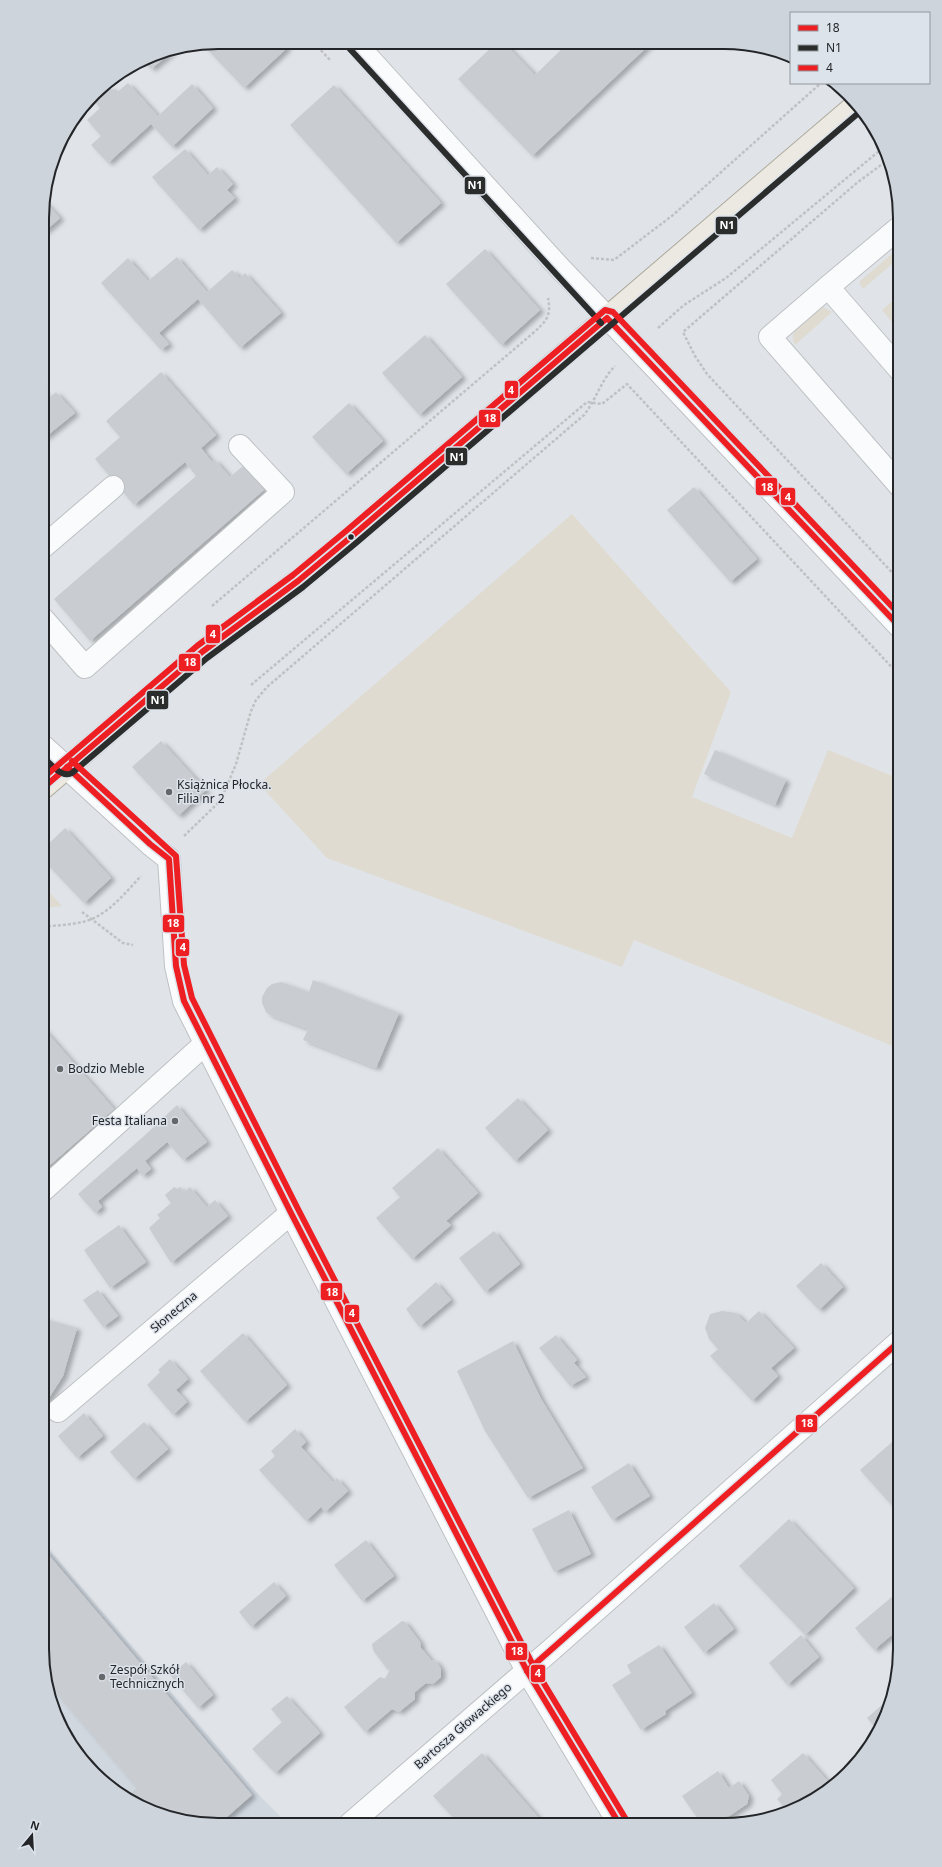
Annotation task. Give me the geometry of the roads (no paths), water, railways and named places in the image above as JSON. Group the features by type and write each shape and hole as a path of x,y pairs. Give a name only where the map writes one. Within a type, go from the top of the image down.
{"main road":[{"path":"49,783 202,652 298,581 351,537 852,108"}],"street":[{"path":"360,49 557,265 893,620"},
{"path":"893,233 770,337 893,478"},
{"path":"828,287 893,362"},
{"path":"49,626 85,667 283,492 240,446"},
{"path":"49,542 113,487"},
{"path":"49,751 166,857 174,917 173,942 178,983 184,1001 291,1213 527,1671 616,1818"},
{"path":"49,1185 206,1043"},
{"name":"Słoneczna","path":"58,1412 291,1213"},
{"name":"Bartosza Głowackiego","path":"357,1818 527,1671 893,1347"}],"place":[{"name":"Książnica Płocka. Filia nr 2","path":"169,792"},
{"name":"Bodzio Meble","path":"60,1069"},
{"name":"Festa Italiana","path":"175,1121"},
{"name":"Zespół Szkół Technicznych","path":"102,1677"}]}
